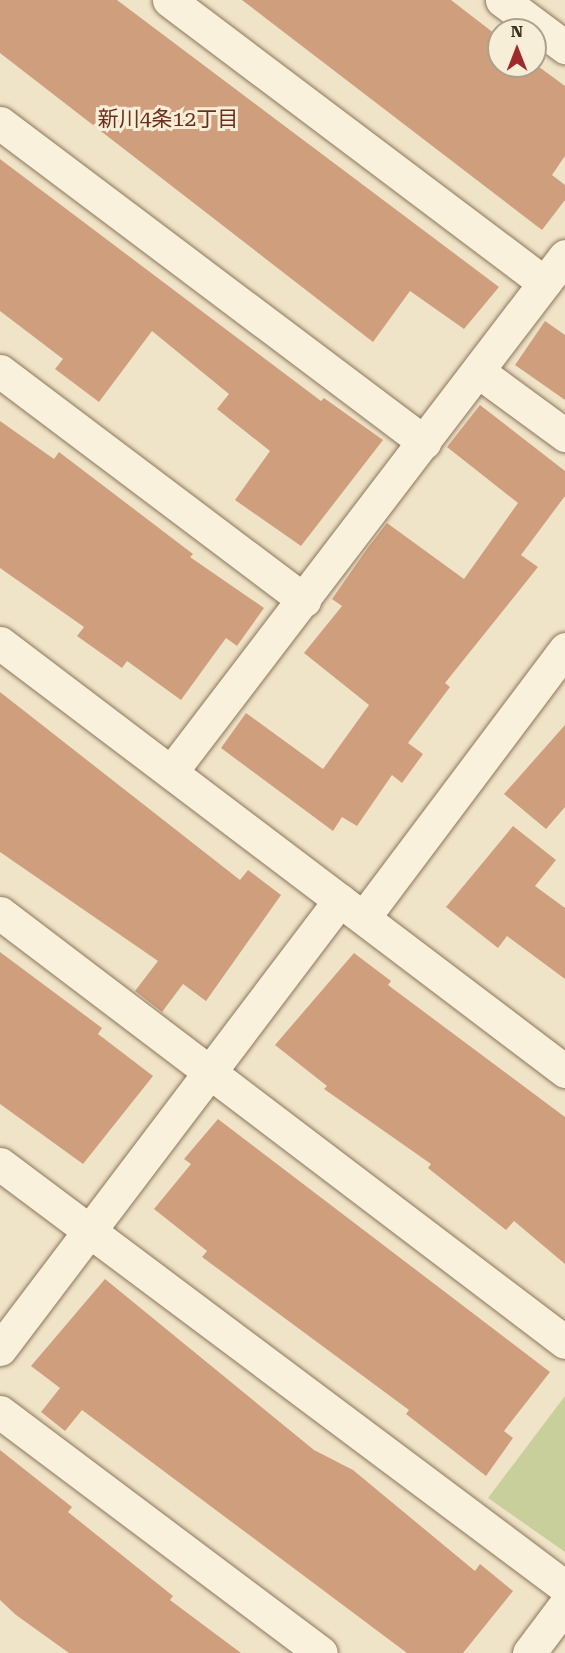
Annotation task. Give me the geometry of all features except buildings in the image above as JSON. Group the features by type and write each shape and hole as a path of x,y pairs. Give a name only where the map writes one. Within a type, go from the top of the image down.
{"street":[{"path":"169,0 544,283"},
{"path":"502,0 565,47"},
{"path":"0,123 424,442"},
{"path":"171,772 479,372 565,256"},
{"path":"0,372 304,600"},
{"path":"479,372 565,435"},
{"path":"0,643 565,1071"},
{"path":"0,1348 210,1072 352,908 565,649"},
{"path":"0,913 565,1342"},
{"path":"0,1164 565,1587"},
{"path":"0,1412 321,1653"},
{"path":"529,1653 565,1605"}],"green space":[{"path":"565,1396 565,1552 488,1498"}],"district":[{"name":"新川4条12丁目","path":"168,119"}]}
